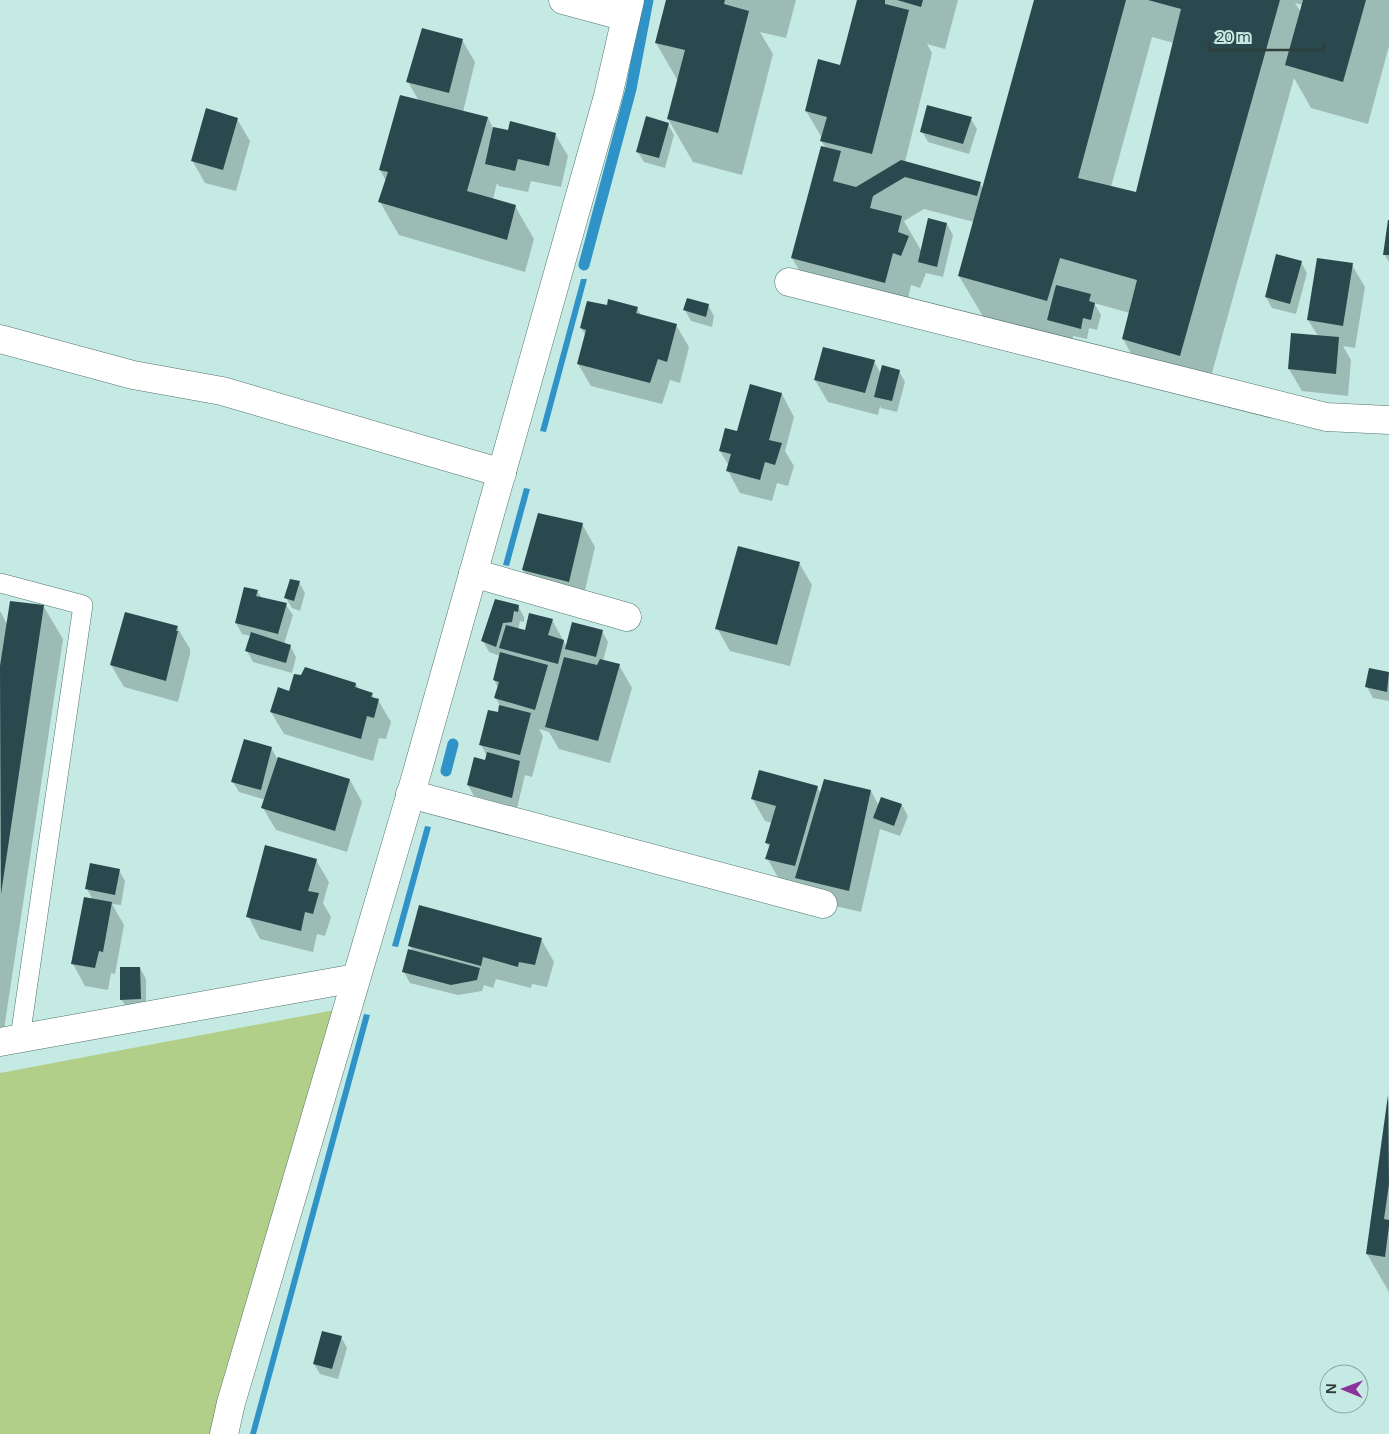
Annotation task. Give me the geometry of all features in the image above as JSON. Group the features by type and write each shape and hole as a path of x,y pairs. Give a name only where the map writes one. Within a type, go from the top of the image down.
{"street":[{"path":"224,1434 231,1403 474,573 608,96 628,8 563,0"},
{"path":"789,282 1326,417 1389,420"},
{"path":"0,339 133,375 222,391 502,473"},
{"path":"474,573 627,617"},
{"path":"410,794 823,904"},
{"path":"10,1040 356,978"}],"lane":[{"path":"0,583 83,605 10,1040"}],"green space":[{"path":"335,1010 210,1434 0,1434 0,1073"}],"water":[{"path":"581,279 587,279 546,432 540,431"},
{"path":"524,488 530,489 509,566 503,565"},
{"path":"425,826 431,827 398,947 392,946"},
{"path":"364,1014 370,1015 256,1434 250,1434"}],"building":[{"path":"666,0 725,0 724,4 749,11 718,133 667,119 685,50 655,43"},
{"path":"857,0 885,0 885,4 909,10 872,154 820,141 827,117 805,111 818,59 840,65"},
{"path":"897,0 923,0 921,7"},
{"path":"1034,0 1126,0 1078,178 1136,192 1181,9 1148,0 1280,0 1180,356 1122,339 1137,280 1060,258 1047,301 958,276"},
{"path":"1303,0 1366,0 1343,82 1285,65"},
{"path":"422,28 463,39 449,93 406,82"},
{"path":"400,95 488,117 467,191 516,205 507,240 378,202 388,172 379,170"},
{"path":"927,105 972,117 963,144 920,132"},
{"path":"206,108 238,118 223,170 191,161"},
{"path":"646,116 669,123 659,158 636,152"},
{"path":"510,121 556,133 549,166 518,159 515,171 485,164 493,127 508,130"},
{"path":"821,146 841,151 833,181 856,187 901,160 981,182 977,196 905,177 873,196 870,208 902,216 898,232 909,236 901,256 893,253 885,283 791,258"},
{"path":"928,218 947,223 937,267 918,262"},
{"path":"1388,220 1389,255 1383,255"},
{"path":"1276,254 1302,261 1290,304 1265,297"},
{"path":"1317,258 1353,263 1343,326 1307,320"},
{"path":"1056,285 1091,294 1089,301 1095,303 1091,320 1083,318 1081,329 1047,320"},
{"path":"687,298 709,304 706,317 683,310"},
{"path":"608,299 638,307 636,313 677,324 667,362 658,359 650,383 577,364 586,330 580,328 587,301 607,305"},
{"path":"1291,333 1339,337 1336,374 1288,369"},
{"path":"823,347 875,360 865,393 814,380"},
{"path":"882,365 900,370 892,401 874,397"},
{"path":"750,384 782,393 769,440 782,443 775,465 765,462 760,480 726,471 731,454 719,451 725,428 737,431"},
{"path":"538,513 583,523 569,582 522,570"},
{"path":"738,546 800,562 777,645 715,629"},
{"path":"290,579 300,581 294,601 284,598"},
{"path":"244,587 258,590 256,596 287,603 278,634 235,623"},
{"path":"495,599 519,605 518,612 514,611 512,622 503,623 496,647 481,641"},
{"path":"10,601 44,605 1,894 0,666"},
{"path":"125,612 178,626 166,681 110,665"},
{"path":"529,613 553,619 548,635 564,640 558,664 499,648 506,625 525,630"},
{"path":"572,622 603,630 596,657 565,649"},
{"path":"251,632 291,645 286,663 245,651"},
{"path":"500,652 548,665 535,710 494,698 499,682 493,680"},
{"path":"564,657 597,665 600,659 620,664 598,741 545,727"},
{"path":"305,667 356,683 355,687 373,693 371,697 379,699 374,718 367,716 361,739 270,712 278,687 289,691 294,674 301,675"},
{"path":"1369,668 1389,672 1387,692 1365,687"},
{"path":"499,705 531,713 520,755 479,745 488,710 498,712"},
{"path":"244,739 272,747 261,790 231,782"},
{"path":"487,752 520,761 512,798 467,785 474,757 485,760"},
{"path":"278,757 350,779 335,831 261,808"},
{"path":"759,770 818,786 795,866 765,859 770,844 765,843 776,806 751,799"},
{"path":"824,779 871,790 849,891 795,878"},
{"path":"881,797 902,804 894,826 873,818"},
{"path":"265,845 317,859 308,891 319,893 313,914 305,912 301,931 246,917"},
{"path":"90,863 120,869 115,895 85,889"},
{"path":"84,897 112,902 103,952 99,951 95,968 71,964"},
{"path":"419,905 542,938 535,965 519,962 518,967 483,957 481,966 408,946"},
{"path":"408,949 480,968 477,980 451,985 402,972"},
{"path":"120,967 140,967 141,999 120,1000"},
{"path":"1388,1095 1389,1184 1384,1219 1389,1220 1389,1226 1385,1257 1366,1254"},
{"path":"322,1331 342,1336 332,1369 313,1364"}],"waterway":[{"path":"584,265 631,89 648,0"},
{"path":"446,771 453,744"}]}
